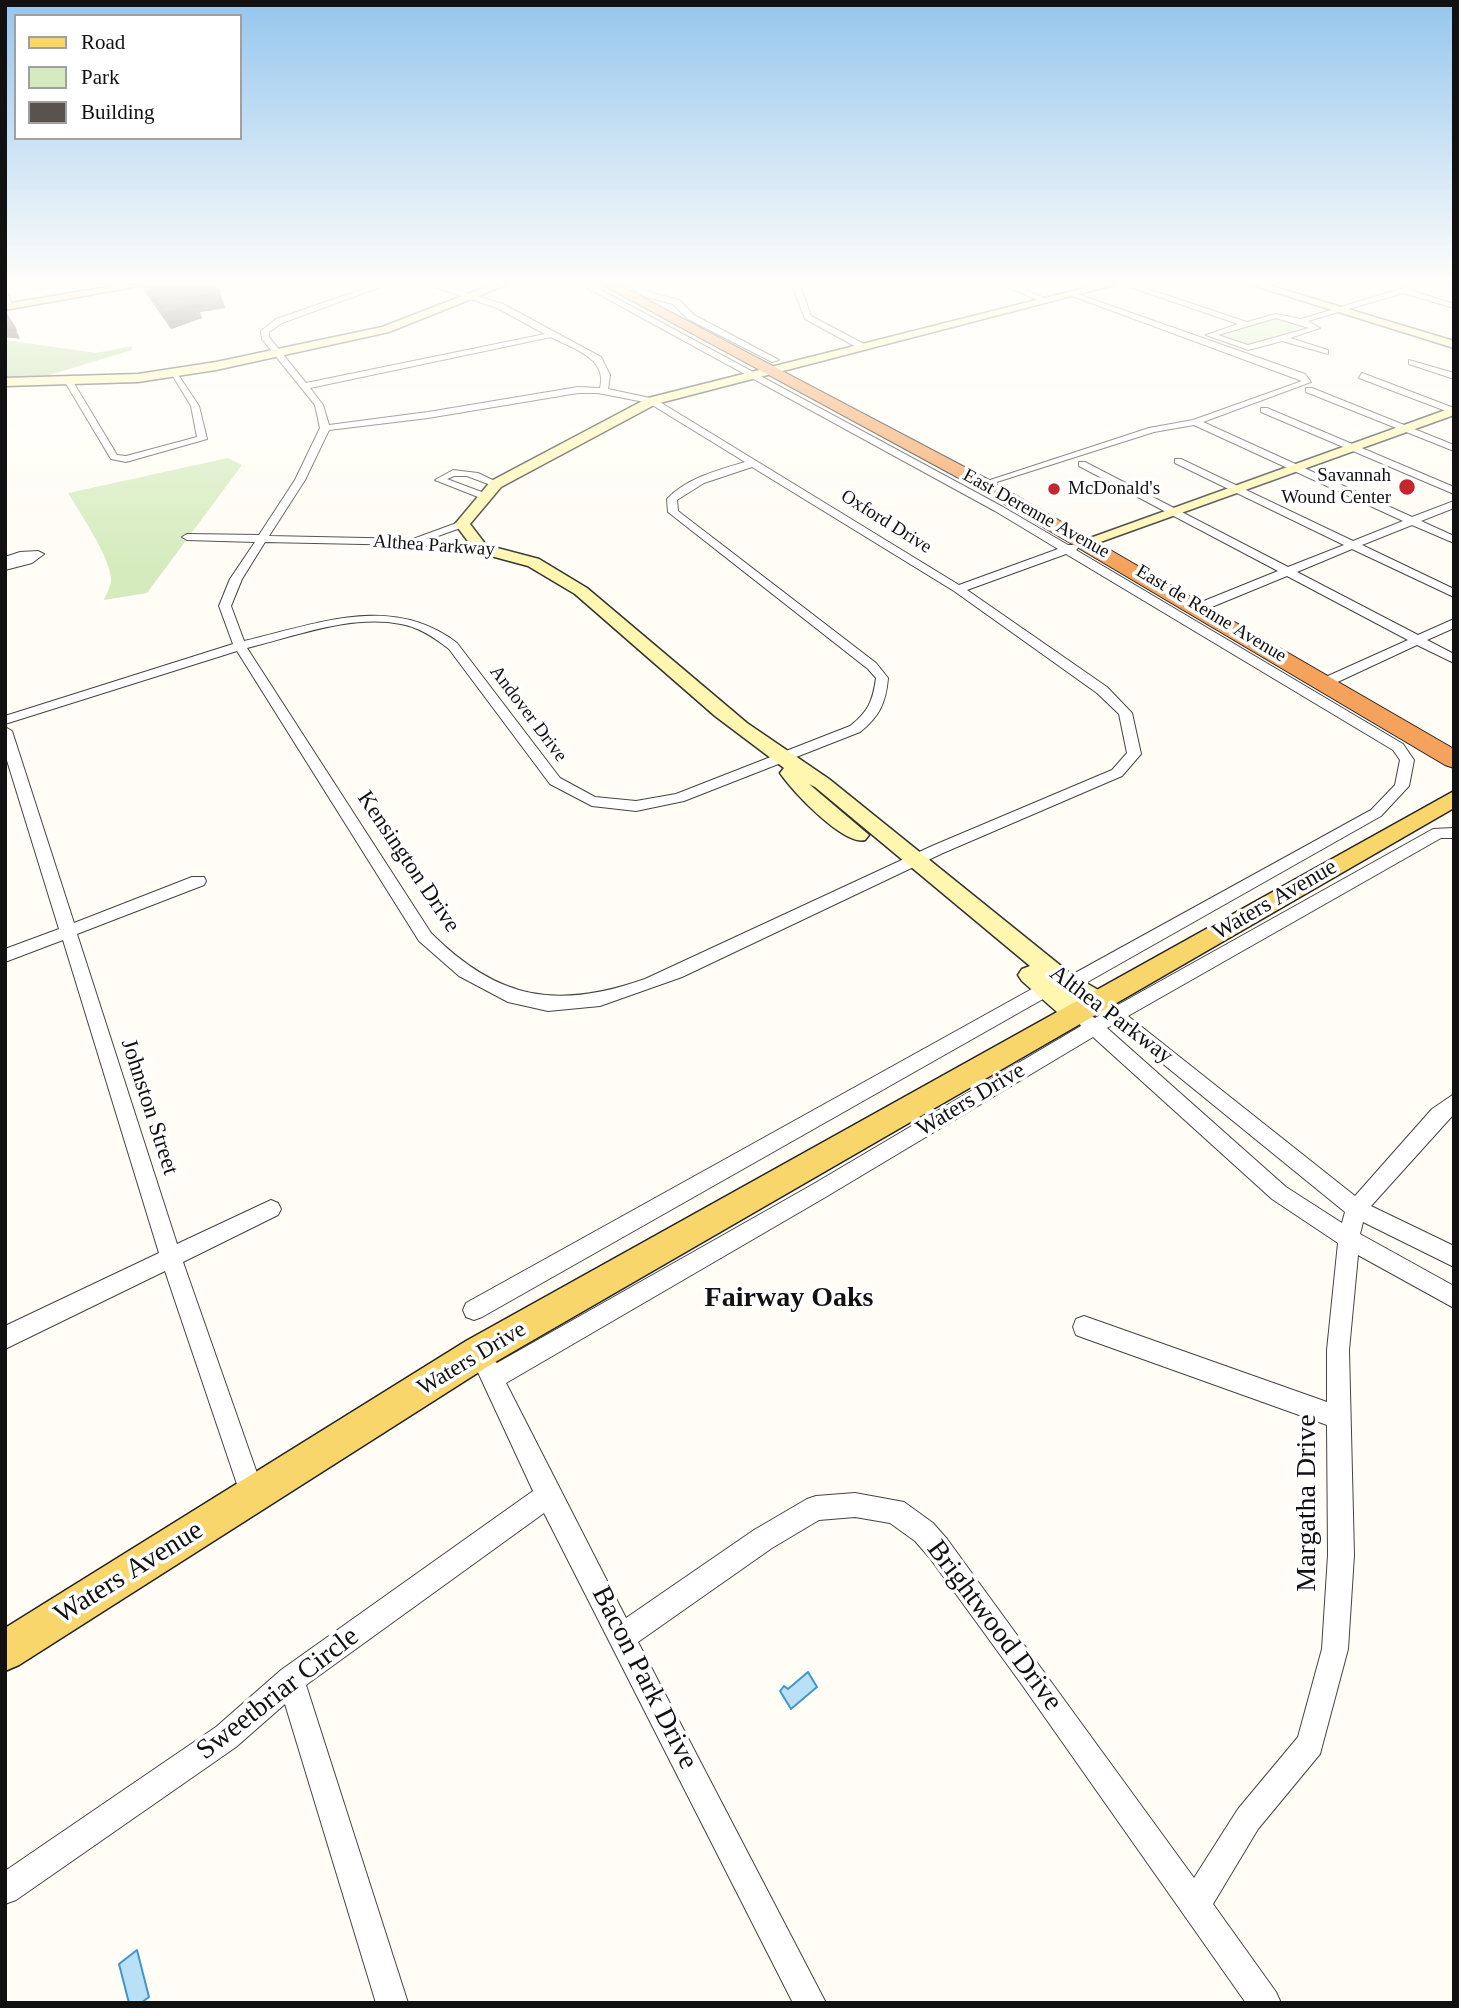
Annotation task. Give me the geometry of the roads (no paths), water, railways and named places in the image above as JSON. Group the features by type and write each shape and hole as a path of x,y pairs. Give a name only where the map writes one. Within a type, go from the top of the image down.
{"highway":[{"name":"East Derenne Avenue","path":"797,379 985,485 1078,546 1198,608 1454,760"}],"main road":[{"name":"Waters Avenue","path":"1096,1014 1454,798"},
{"name":"Waters Drive","path":"253,1496 485,1366 1096,1014"},
{"name":"Waters Avenue","path":"5,1651 253,1496"}],"street":[{"path":"5,383 108,379"},
{"path":"69,382 114,457 126,459 202,439 195,406 178,379"},
{"path":"300,379 319,405 325,428"},
{"path":"306,386 341,379"},
{"path":"603,391 607,379"},
{"path":"412,542 462,524 483,496 496,484 652,401 740,379"},
{"name":"East de Renne Avenue","path":"756,379 1078,546 1398,747 1407,760"},
{"path":"985,485 1152,430 1195,422 1297,387 1307,382 1303,379"},
{"path":"1369,379 1454,411"},
{"path":"1309,390 1454,448"},
{"name":"Oxford Drive","path":"325,428 428,415 553,393 603,391 652,401 957,589 1102,690 1125,713 1134,754 1117,773 907,864"},
{"path":"1264,410 1454,491"},
{"path":"957,589 1454,411"},
{"path":"1195,422 1454,540"},
{"name":"Kensington Drive","path":"325,428 300,480 260,538 236,579 225,606 240,646 425,937 456,965 499,992 549,1004 604,998 629,992 907,864"},
{"path":"1178,461 1454,594"},
{"name":"Andover Drive","path":"5,720 240,646 352,620 403,620 426,628 453,646 555,781 592,801 636,806 679,798 855,729 873,715 879,703 882,678 872,666 673,512 672,499 683,490 701,480 754,463"},
{"path":"1082,464 1454,659"},
{"path":"483,496 440,480 451,472 458,472 471,473 496,484"},
{"path":"1198,608 1454,504"},
{"path":"462,524 481,549"},
{"name":"Althea Parkway","path":"187,537 412,542 503,551 571,584 778,758 803,790 907,864 1055,985 1356,1209 1454,1257"},
{"path":"5,561 38,554 28,561 5,567"},
{"path":"1324,683 1454,623"},
{"name":"Johnston Street","path":"5,731 171,1258 253,1496"},
{"name":"Waters Drive","path":"474,1310 1055,985 1078,979 1376,813 1402,786 1407,760"},
{"name":"Waters Drive","path":"1096,1014 1438,833 1454,833"},
{"path":"5,956 198,881"},
{"name":"Althea Parkway","path":"1096,1014 1279,1193 1349,1240 1454,1298"},
{"name":"Margatha Drive","path":"1195,1903 1248,1819 1310,1744 1335,1649 1341,1555 1338,1350 1349,1240 1356,1209 1439,1115 1454,1102"},
{"path":"5,1338 271,1209"},
{"path":"1084,1327 1338,1417"},
{"name":"Bacon Park Drive","path":"485,1366 548,1495 810,2003"},
{"name":"Sweetbriar Circle","path":"5,1889 226,1737 291,1680 548,1495"},
{"name":"Brightwood Drive","path":"623,1636 763,1539 816,1508 855,1505 895,1511 924,1532 938,1548 1265,2003"},
{"path":"291,1680 392,2003"}],"water":[{"path":"808,1672 817,1687 791,1709 780,1691 784,1686 788,1689"},
{"path":"137,1950 149,1997 141,2003 129,2003 119,1964"}],"place":[{"name":"Savannah Wound Center","path":"1407,487"},
{"name":"McDonald's","path":"1054,489"}],"district":[{"name":"Fairway Oaks","path":"789,1299"}]}
